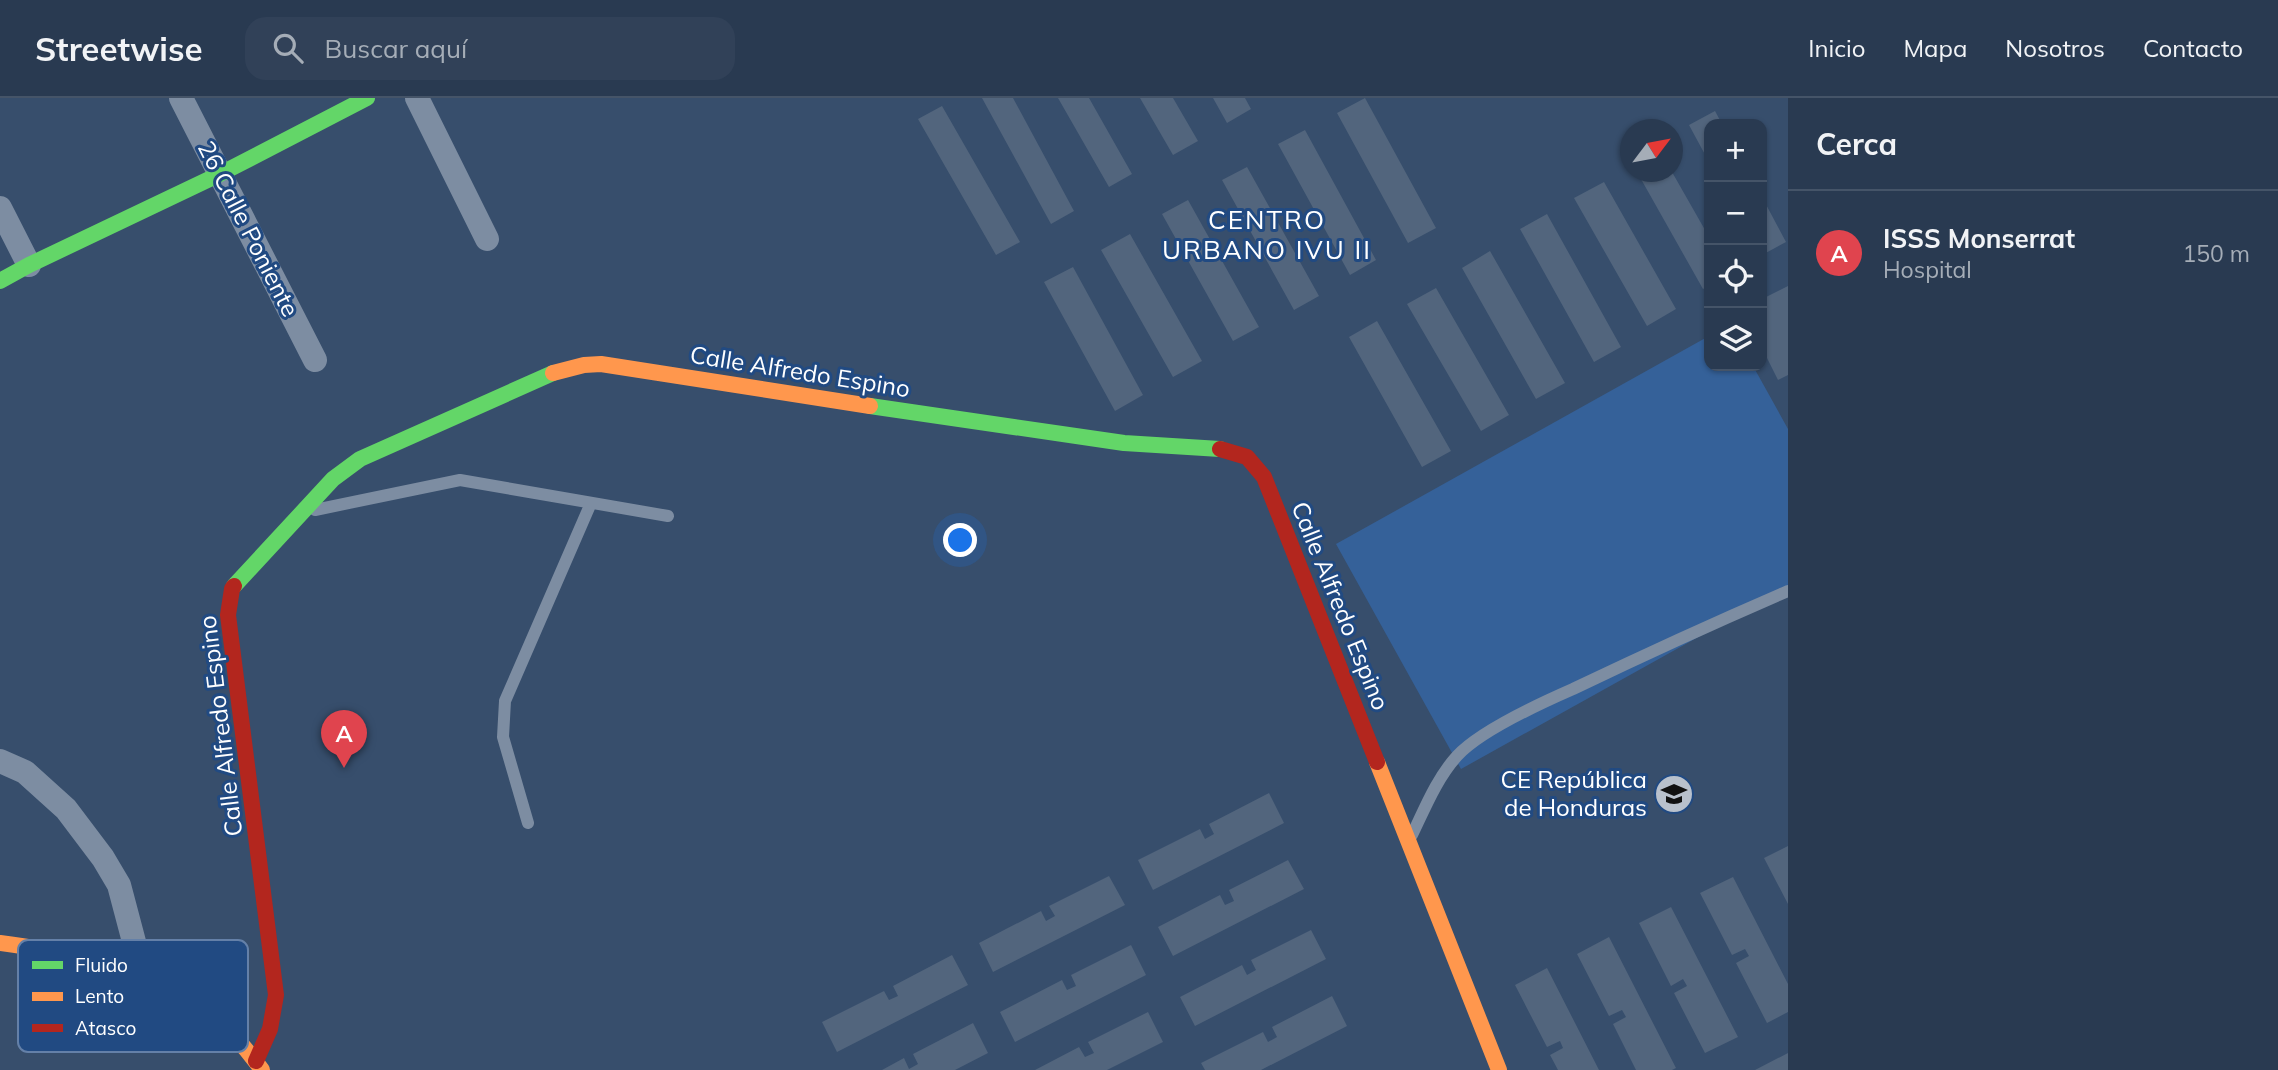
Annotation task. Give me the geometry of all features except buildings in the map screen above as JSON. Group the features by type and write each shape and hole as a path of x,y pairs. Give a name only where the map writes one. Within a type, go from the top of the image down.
{"street":[{"name":"26 Calle Poniente","path":"181,98 315,360"},
{"path":"0,281 220,174 367,98"},
{"path":"417,98 487,239"},
{"path":"0,208 29,265"},
{"name":"Calle Alfredo Espino","path":"259,1065 271,1033 276,1008 275,973 228,615 232,589 333,479 360,459 552,373 601,364 977,423 1124,443 1226,450 1241,454 1254,462 1264,477 1499,1070"},
{"path":"0,761 24,772 66,809 103,858 119,886 133,940"},
{"path":"0,943 18,946"},
{"path":"248,1051 259,1065"}],"lane":[{"path":"300,513 460,480 668,516"},
{"path":"528,823 503,737 505,701 591,503"},
{"path":"1409,842 1439,782 1457,756 1474,741 1542,703 1683,636 1788,591"}],"shaded area":[{"path":"1704,339 1704,371 1756,371 1788,429 1788,587 1461,769 1336,544"}],"traffic: fast":[{"path":"0,281 220,174 367,98"},
{"path":"234,586 333,479 360,459 553,373"},
{"path":"870,406 1124,443 1220,449"}],"traffic: slow":[{"path":"553,373 584,365 601,364 870,406"},
{"path":"1377,762 1499,1070"},
{"path":"0,943 18,946"},
{"path":"247,1052 262,1070"}],"traffic: jam":[{"path":"1220,449 1247,457 1264,477 1377,762"},
{"path":"234,586 228,615 276,995 270,1029 256,1061"}],"place":[{"name":"ISSS Monserrat","path":"344,768"},
{"name":"CE República de Honduras","path":"1674,794"}],"district":[{"name":"CENTRO URBANO IVU II","path":"1267,235"}]}
